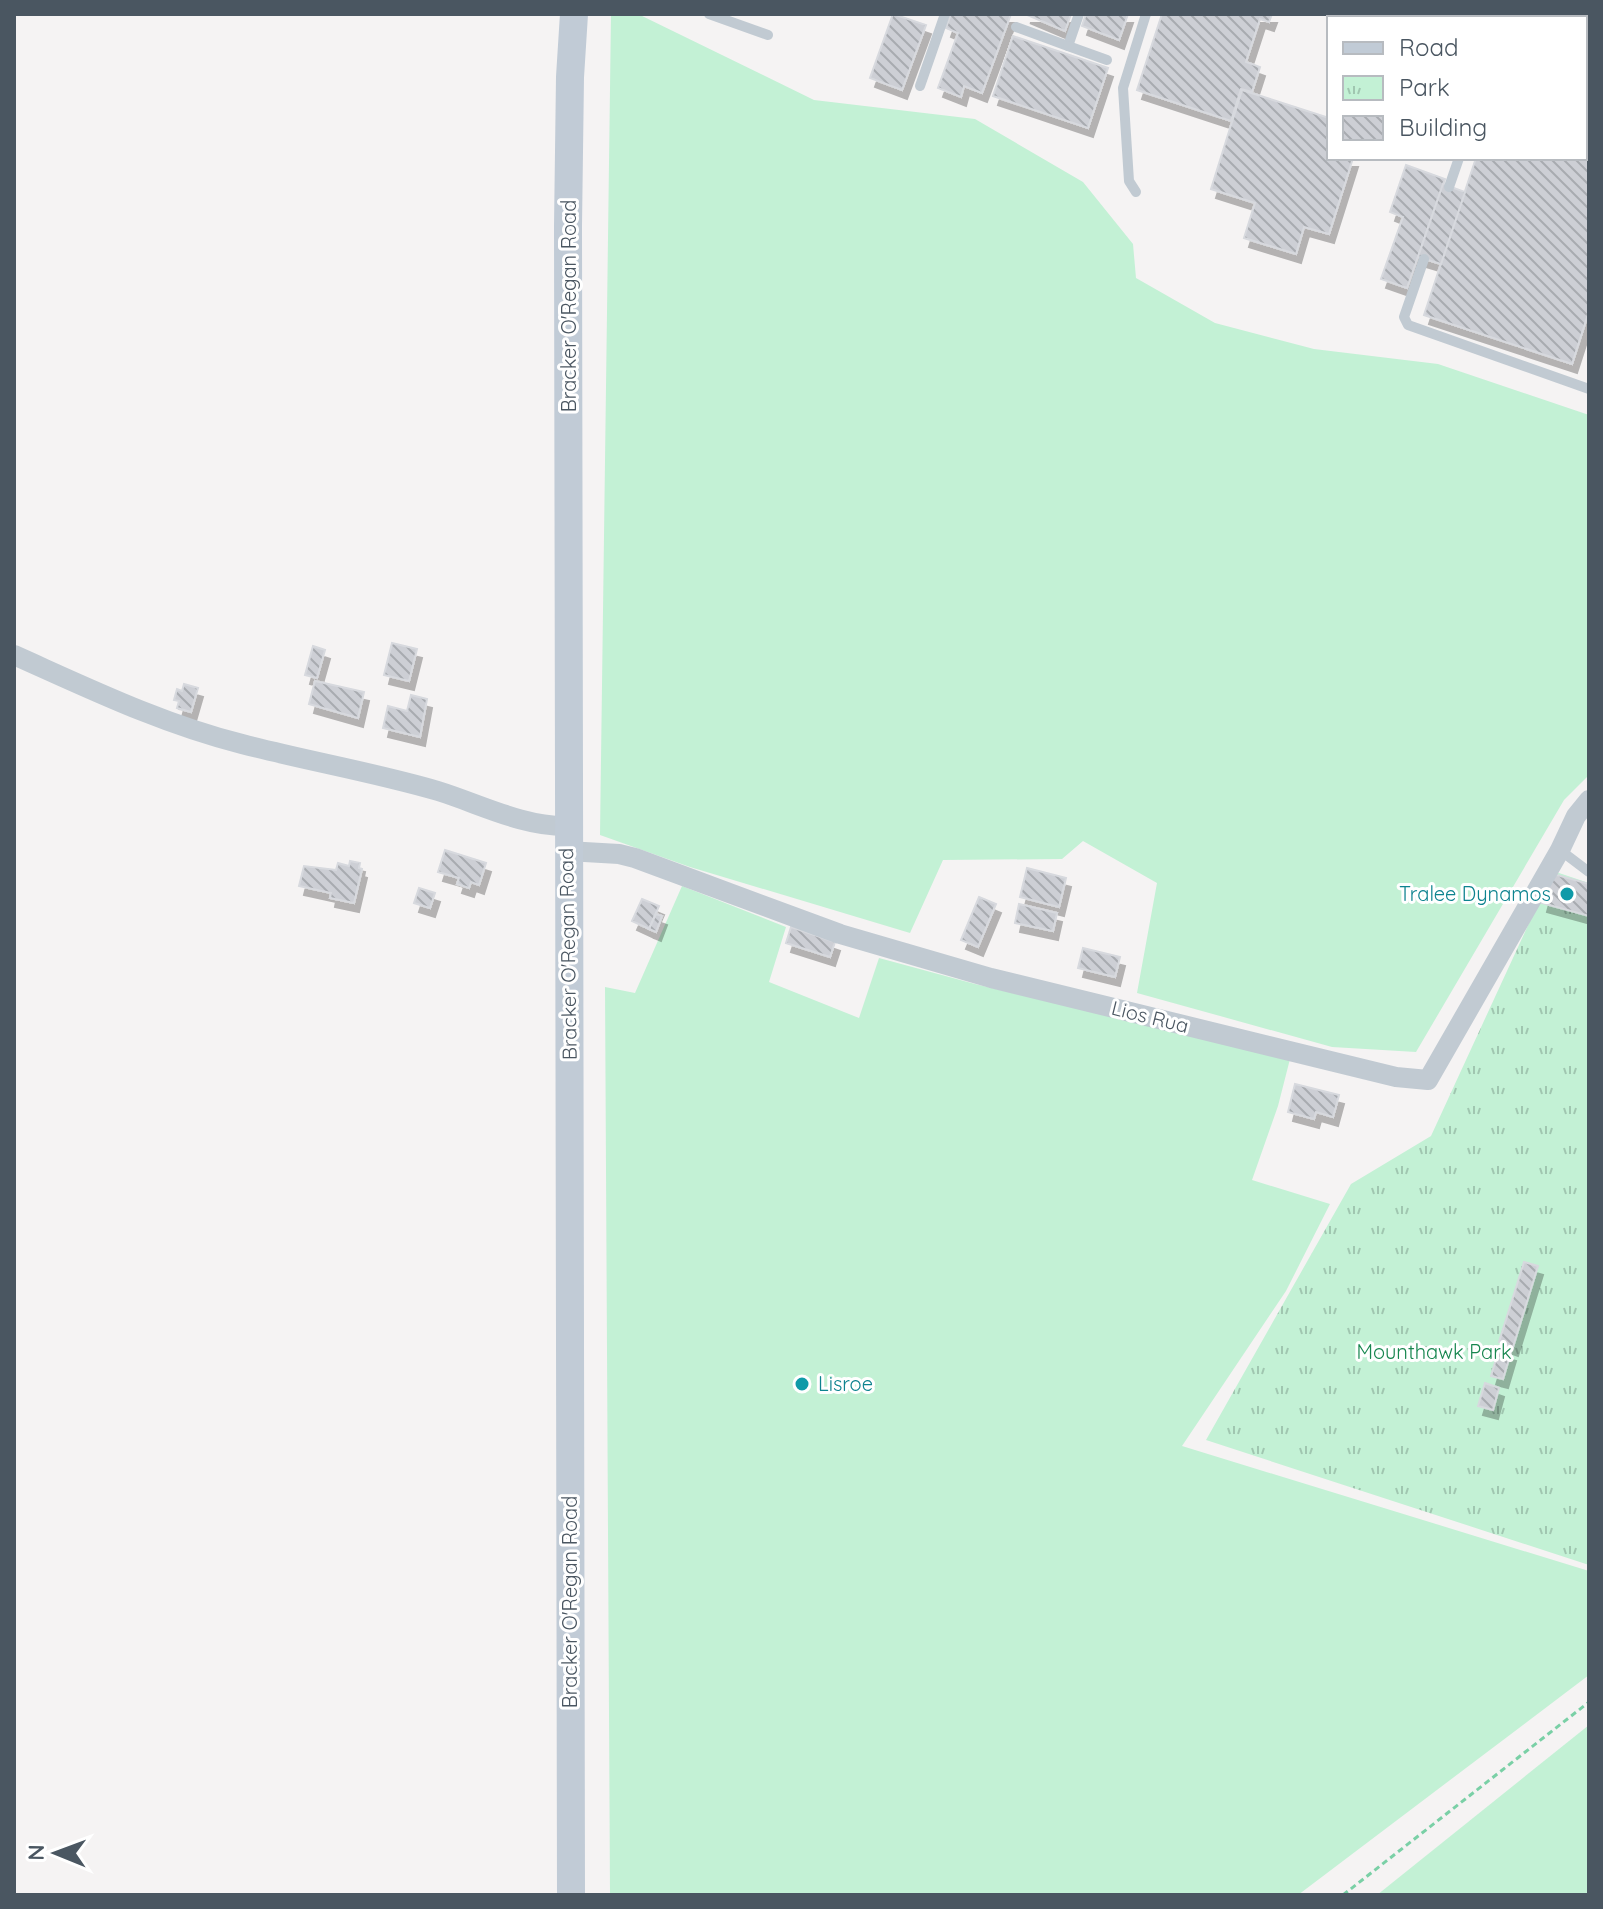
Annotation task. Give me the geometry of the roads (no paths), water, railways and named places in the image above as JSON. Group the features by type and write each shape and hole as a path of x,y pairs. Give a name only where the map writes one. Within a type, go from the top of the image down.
{"main road":[{"name":"Bracker O'Regan Road","path":"571,1895 571,1184 567,839 568,226 574,14"}],"street":[{"path":"14,655 139,711 240,744 425,788 553,826 567,839"},
{"name":"Lios Rua","path":"567,839 635,858 840,934 991,978 1396,1077 1428,1080 1560,850 1576,816 1589,800"}],"lane":[{"path":"709,14 768,35"},
{"path":"920,86 945,14"},
{"path":"1068,46 1079,14"},
{"path":"1136,192 1129,181 1123,88 1146,14"},
{"path":"1016,27 1107,60"},
{"path":"1449,187 1458,160"},
{"path":"1424,259 1404,317 1408,325 1589,389"},
{"path":"1560,850 1589,872"}],"place":[{"name":"Tralee Dynamos","path":"1567,894"},
{"name":"Lisroe","path":"802,1384"}],"park label":[{"name":"Mounthawk Park","path":"1434,1352"}]}
